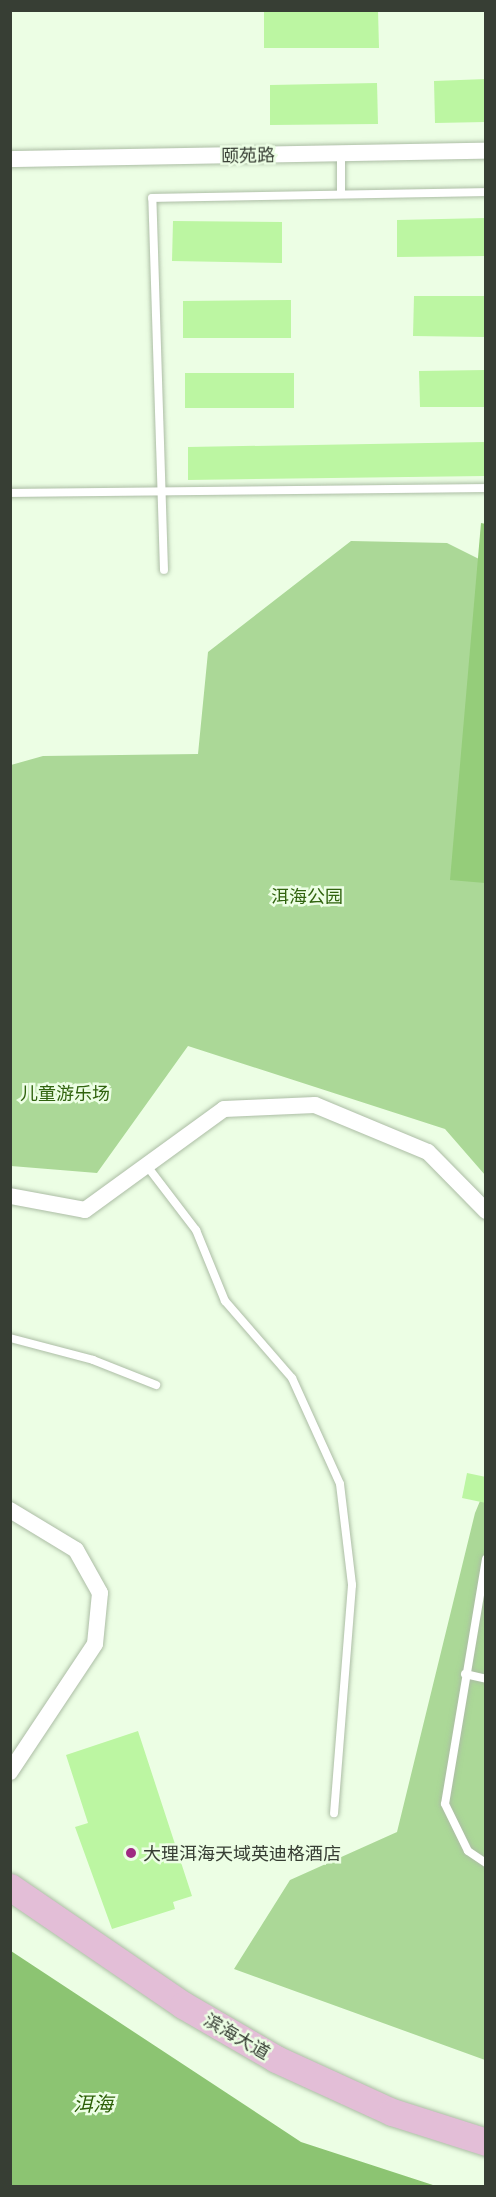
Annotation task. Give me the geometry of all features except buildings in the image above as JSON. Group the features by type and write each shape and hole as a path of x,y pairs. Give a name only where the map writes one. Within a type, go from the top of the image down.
{"main road":[{"name":"滨海大道","path":"10,1887 183,2005 276,2059 392,2112 483,2144"}],"street":[{"name":"颐苑路","path":"10,159 486,151"},
{"path":"10,1196 86,1210 224,1109 315,1106 428,1152 486,1211"},
{"path":"10,1510 76,1550 100,1593 95,1644 10,1772"}],"lane":[{"path":"341,154 341,193"},
{"path":"164,570 152,198 486,192"},
{"path":"10,493 486,488"},
{"path":"147,1167 196,1230 225,1301 292,1378 340,1484 352,1585 334,1813"},
{"path":"10,1338 93,1360 156,1385"},
{"path":"486,1559 445,1804 468,1851 486,1863"},
{"path":"465,1674 486,1679"}],"green space":[{"name":"洱海公园","path":"351,541 447,543 485,562 485,1175 445,1129 188,1046 97,1173 11,1166 11,765 43,756 198,754 208,652"},
{"path":"485,1489 485,2060 234,1969 290,1880 397,1832 475,1513"}],"shaded area":[{"path":"481,523 486,524 485,883 450,880"}],"water":[{"name":"洱海","path":"11,1951 301,2142 436,2186 11,2186"}],"place":[{"name":"大理洱海天域英迪格酒店","path":"131,1853"}],"park label":[{"name":"儿童游乐场","path":"65,1093"}]}
